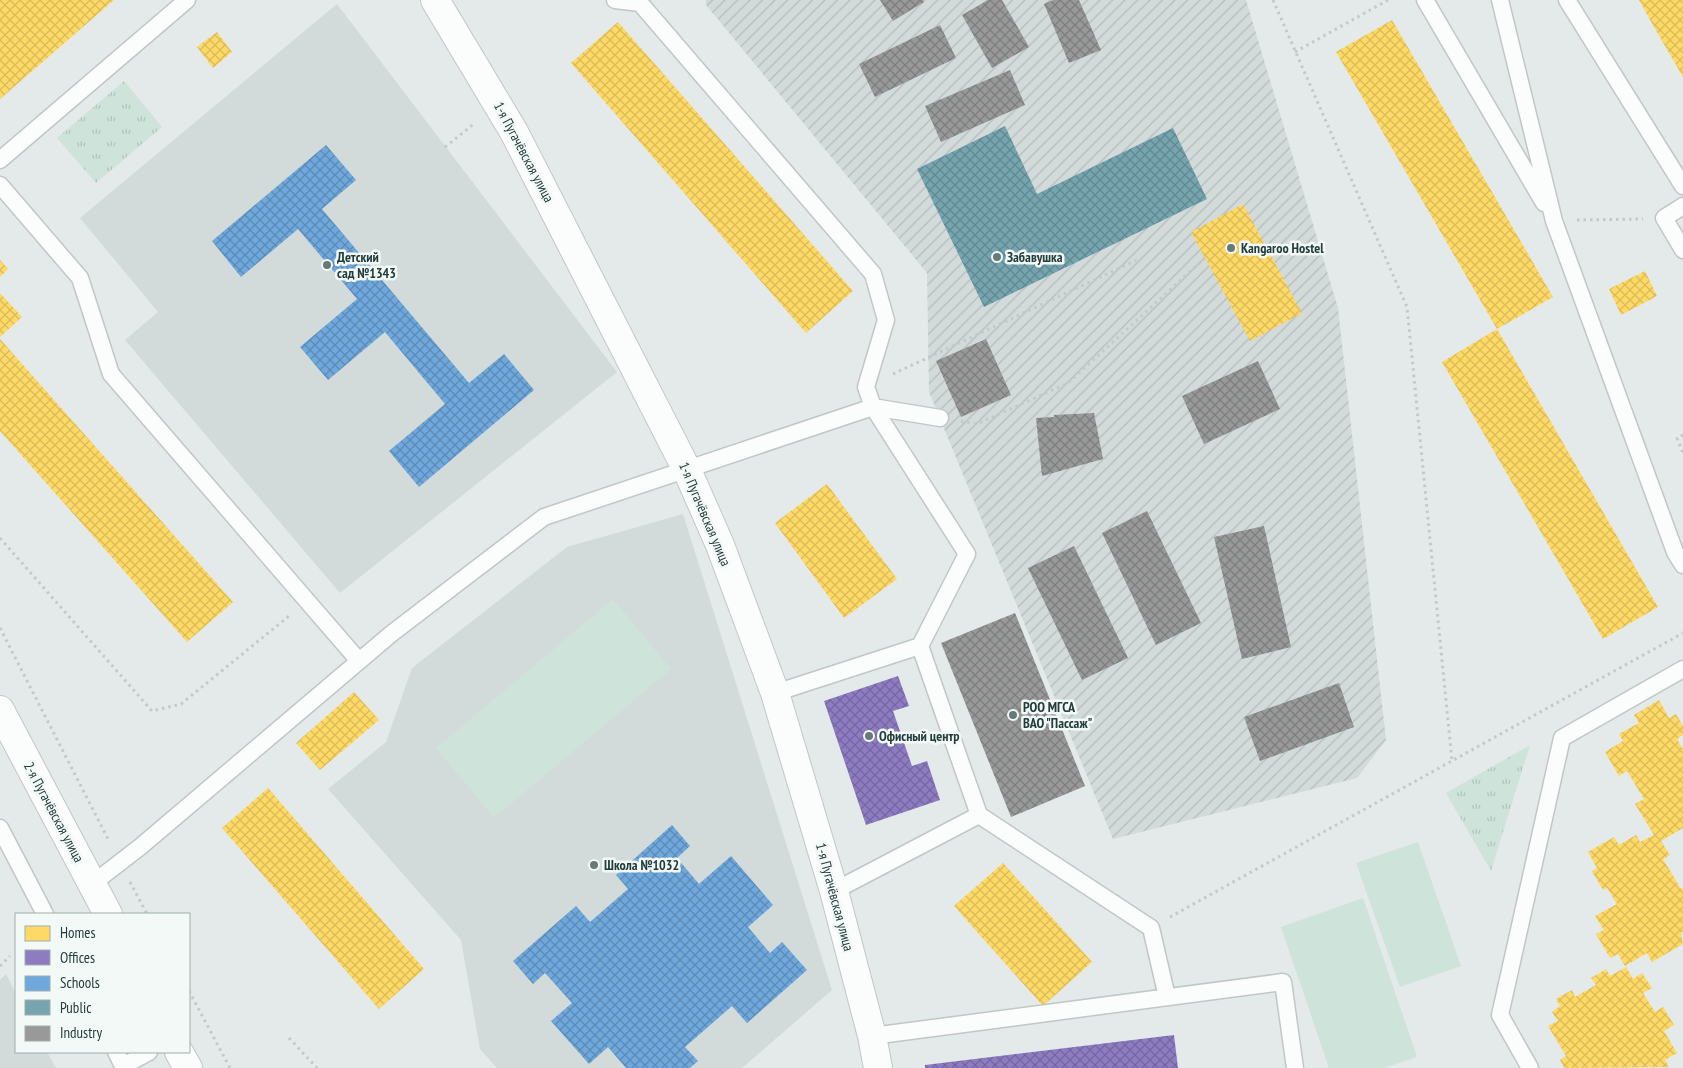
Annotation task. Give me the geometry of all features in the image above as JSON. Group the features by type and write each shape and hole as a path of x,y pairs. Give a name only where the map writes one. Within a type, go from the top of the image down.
{"street":[{"name":"1-я Пугачёвская улица","path":"435,0 499,104 687,470 720,545 775,693 834,891 872,1036 878,1068"},
{"name":"2-я Пугачёвская улица","path":"0,710 107,913"},
{"path":"180,1053 188,1068"}],"lane":[{"path":"0,160 187,0"},
{"path":"615,0 640,3 873,274 886,320 866,387 873,407 967,554 920,646 775,693"},
{"path":"1425,0 1554,220"},
{"path":"1500,0 1554,220 1675,552 1683,565"},
{"path":"1567,0 1683,186"},
{"path":"0,185 80,278 111,374 359,661"},
{"path":"1683,206 1664,218 1683,250"},
{"path":"92,884 120,863 359,661 544,517 873,407 940,418"},
{"path":"920,646 979,815 1151,928 1167,997"},
{"path":"1530,1068 1500,1015 1562,738 1683,669"},
{"path":"834,891 979,815"},
{"path":"0,828 43,913"},
{"path":"872,1036 1283,982 1294,1068"},
{"path":"116,1053 123,1066 148,1053"}],"path":[{"path":"1273,0 1407,307 1452,761"},
{"path":"1295,52 1388,0"},
{"path":"445,147 499,104"},
{"path":"1554,220 1664,218"},
{"path":"940,418 977,424 1068,383 1205,258"},
{"path":"866,387 1137,260"},
{"path":"1683,435 1677,438 1683,453"},
{"path":"0,538 152,711 182,704 307,601"},
{"path":"0,628 146,913"},
{"path":"1151,928 1683,633"},
{"path":"0,966 10,956"},
{"path":"190,993 230,1068"},
{"path":"289,1038 317,1068"}],"shaded area":[{"path":"706,0 1246,0 1338,308 1386,740 1357,778 1113,839 929,392 927,273 706,5"},
{"name":"Детский сад №1343","path":"337,4 617,372 340,593 125,340 158,312 80,218"},
{"name":"Школа №1032","path":"683,514 832,990 742,1068 497,1068 480,1049 461,940 328,789 386,742 412,668 567,547"},
{"path":"6,974 15,992 15,1053 48,1053 56,1068 0,1068 0,980"}],"green space":[{"path":"124,81 162,127 96,183 57,138"},
{"path":"613,599 671,669 494,818 436,748"},
{"path":"1530,745 1491,871 1446,793"},
{"path":"1418,842 1461,966 1400,987 1356,863"},
{"path":"1363,898 1417,1057 1384,1068 1329,1068 1281,927"}],"building: Homes":[{"path":"0,0 114,0 0,99"},
{"path":"1639,0 1683,0 1683,77 1654,27"},
{"path":"1392,20 1553,297 1497,329 1336,52"},
{"path":"618,22 853,291 806,333 571,63"},
{"path":"217,32 232,52 213,68 197,47"},
{"path":"1243,204 1302,313 1250,341 1191,232"},
{"path":"0,260 8,269 0,277"},
{"path":"1645,271 1657,296 1621,315 1609,289"},
{"path":"0,293 22,317 0,337"},
{"path":"1497,329 1658,607 1603,639 1442,362"},
{"path":"0,339 233,602 187,642 0,431"},
{"path":"827,484 897,579 844,618 775,523"},
{"path":"354,692 379,720 320,770 296,743"},
{"path":"1659,700 1669,718 1676,714 1683,726 1683,735 1677,739 1683,749 1683,828 1661,841 1670,855 1663,859 1681,889 1683,888 1683,932 1681,933 1683,944 1652,962 1647,953 1625,966 1618,954 1610,958 1596,934 1604,930 1595,916 1617,904 1607,888 1603,890 1592,871 1597,868 1588,852 1614,837 1619,845 1636,835 1640,842 1654,835 1635,804 1644,799 1627,771 1619,776 1605,752 1623,741 1619,734 1639,723 1634,715"},
{"path":"268,788 424,969 379,1009 222,828"},
{"path":"1003,863 1092,962 1043,1006 954,906"},
{"path":"1626,967 1633,979 1642,973 1652,988 1643,993 1655,1012 1663,1007 1674,1025 1664,1031 1677,1053 1665,1060 1669,1067 1564,1068 1560,1060 1566,1056 1548,1026 1558,1021 1552,1012 1560,1006 1556,999 1572,990 1575,997 1596,985 1591,978 1606,969 1610,976"}],"building: Offices":[{"name":"Офисный центр","path":"898,676 909,706 893,711 912,766 927,761 940,800 866,825 824,701"},
{"path":"1174,1035 1178,1068 925,1068 925,1065"}],"building: Schools":[{"path":"326,145 356,180 322,209 469,383 504,354 534,390 419,487 389,451 445,404 385,332 328,380 300,347 357,299 298,229 241,277 212,241"},
{"path":"672,825 690,846 677,858 699,884 731,856 773,905 748,927 770,953 782,942 807,970 747,1023 732,1006 685,1047 698,1061 690,1068 626,1068 608,1047 589,1064 551,1021 572,1003 545,973 533,984 513,961 576,906 590,922 628,889 616,875"}],"building: Public":[{"path":"1005,126 1037,194 1173,128 1207,199 984,307 917,169"}],"building: Industry":[{"path":"880,0 923,0 924,2 893,21"},
{"path":"988,0 1002,0 1029,47 992,68 962,15"},
{"path":"1053,0 1079,0 1101,50 1069,63 1044,4"},
{"path":"940,25 956,58 875,97 859,64"},
{"path":"1010,70 1025,105 941,142 925,106"},
{"path":"986,339 1011,395 961,417 936,361"},
{"path":"1258,361 1280,409 1204,444 1182,396"},
{"path":"1094,413 1103,459 1042,476 1036,418"},
{"path":"1147,511 1201,623 1156,645 1102,533"},
{"path":"1264,526 1291,647 1242,659 1214,537"},
{"path":"1074,546 1128,658 1082,680 1028,568"},
{"name":"РОО МГСА ВАО \"Пассаж\"","path":"1015,613 1085,786 1011,817 941,643"},
{"path":"1339,683 1354,727 1260,761 1244,717"}],"place":[{"name":"Kangaroo Hostel","path":"1231,248"},
{"name":"Забавушка","path":"997,257"},
{"name":"Детский сад №1343","path":"327,265"},
{"name":"РОО МГСА ВАО \"Пассаж\"","path":"1013,715"},
{"name":"Офисный центр","path":"869,736"},
{"name":"Школа №1032","path":"594,865"}]}
